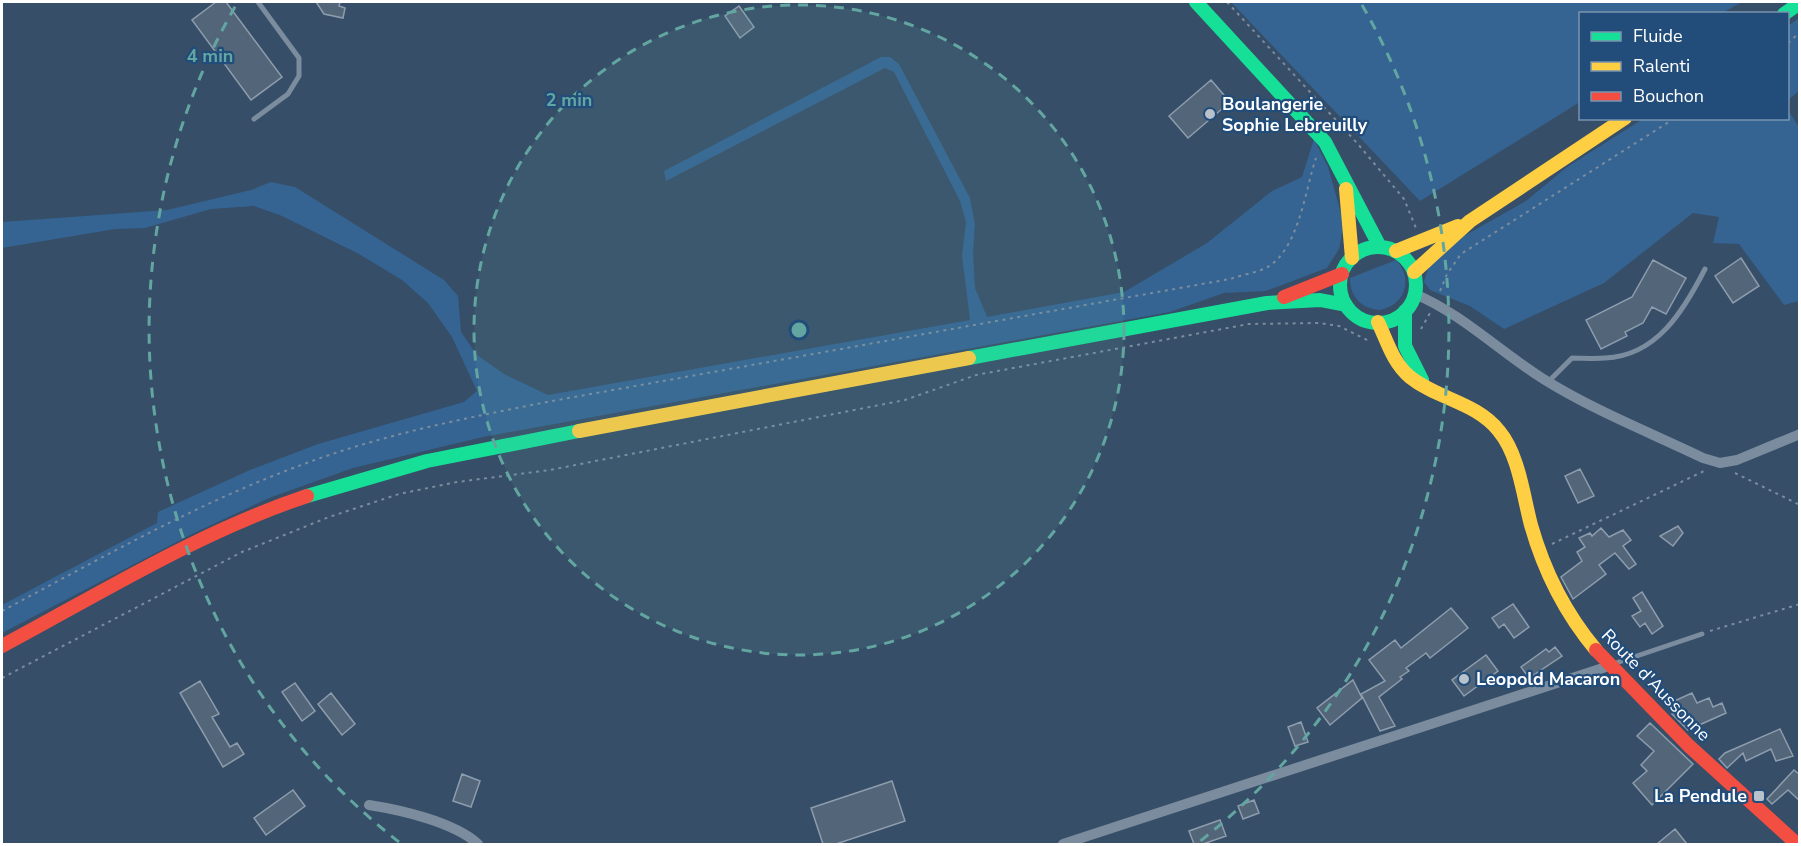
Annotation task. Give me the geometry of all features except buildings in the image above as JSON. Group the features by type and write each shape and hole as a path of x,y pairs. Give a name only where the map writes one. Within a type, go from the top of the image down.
{"main road":[{"path":"1196,2 1325,142 1380,247"},
{"path":"1787,12 1800,3"},
{"path":"1414,272 1470,221 1622,120"},
{"path":"1343,173 1352,258"},
{"path":"1396,251 1470,221"},
{"path":"1380,247 1396,251 1404,256 1414,272 1415,294 1405,311 1398,317 1378,322 1366,321 1354,314 1346,305 1340,289 1342,273 1360,251 1380,247"},
{"path":"1267,303 1342,273"},
{"path":"2,646 223,531 297,499 386,470 700,407 1267,303 1320,300 1346,305"},
{"path":"1405,311 1405,346 1427,388"},
{"name":"Route d'Aussonne","path":"1378,322 1401,367 1410,377 1427,388 1469,408 1487,419 1500,431 1510,452 1539,551 1554,587 1588,642 1609,666 1715,770 1797,844"}],"street":[{"path":"1415,294 1476,328 1523,366 1548,382 1703,458 1720,463 1737,460 1800,434"},
{"path":"1063,844 1609,666"},
{"path":"369,805 407,813 459,831 478,844"}],"lane":[{"path":"254,119 288,94 299,76 299,58 258,2"},
{"path":"1548,382 1572,358 1606,358 1628,353 1667,329 1684,309 1705,269"},
{"path":"1609,666 1702,634"}],"path":[{"path":"1227,2 1349,135 1404,199 1419,236"},
{"path":"1438,296 1447,274 1468,248 1672,120"},
{"path":"2,611 251,484 343,450 481,415 1230,279 1266,268 1285,251 1297,226 1319,150 1325,142"},
{"path":"1416,332 1426,322 1432,309"},
{"path":"2,678 242,552 329,516 399,494 457,482 550,470 894,402 929,393 976,375 1249,324 1319,323 1339,327 1377,342"},
{"path":"1539,551 1720,463 1728,470 1800,505"},
{"path":"1702,634 1800,604"}],"shaded area":[{"path":"1231,2 1742,2 1724,12 1579,12 1579,103 1420,201"},
{"path":"1799,18 1799,91 1789,99 1789,25"},
{"path":"881,57 890,57 899,64 970,198 975,224 973,254 975,288 987,317 1124,292 1207,243 1272,191 1302,177 1314,139 1328,167 1344,224 1339,249 1327,268 1266,291 1224,293 1170,312 483,437 353,468 269,498 192,534 2,633 2,605 157,523 158,512 250,470 318,444 464,402 477,391 452,337 428,303 402,280 359,254 282,216 254,206 211,209 145,228 115,229 2,248 2,222 167,210 251,190 271,182 295,187 444,280 458,296 461,332 477,355 504,374 548,395 970,320 962,256 966,222 960,201 894,72 885,68 666,181 664,171"},
{"path":"1789,112 1799,127 1799,301 1784,305 1739,244 1713,243 1719,217 1693,213 1604,283 1504,329 1470,306 1430,290 1424,282 1428,268 1464,236 1526,201 1567,167 1641,120 1789,120"},
{"path":"1396,260 1405,275 1404,291 1401,297 1395,303 1379,310 1361,304 1354,296 1350,278"}],"traffic: fast":[{"path":"1196,2 1325,142 1380,247"},
{"path":"1787,12 1800,3"},
{"path":"1378,247 1392,250 1405,258 1413,271 1416,285 1413,299 1405,312 1392,320 1378,323 1364,320 1351,312 1343,299 1340,285 1343,271 1351,258 1364,250 1378,247"},
{"path":"969,358 1267,303 1320,300 1346,305"},
{"path":"1405,311 1405,346 1422,380"},
{"path":"307,496 427,461 579,431"}],"traffic: slow":[{"path":"1414,272 1470,221 1622,120"},
{"path":"1346,189 1352,258"},
{"path":"1396,251 1458,226"},
{"path":"1378,322 1395,358 1410,377 1432,391 1479,413 1490,421 1506,441 1516,463 1542,559 1565,606 1596,650"},
{"path":"579,431 969,358"}],"traffic: jam":[{"path":"1284,297 1342,274"},
{"path":"2,646 189,545 307,496"},
{"path":"1596,650 1689,746 1797,844"}],"place":[{"name":"Boulangerie Sophie Lebreuilly","path":"1210,114"},
{"name":"Leopold Macaron","path":"1464,679"},
{"name":"La Pendule","path":"1759,796"}]}
